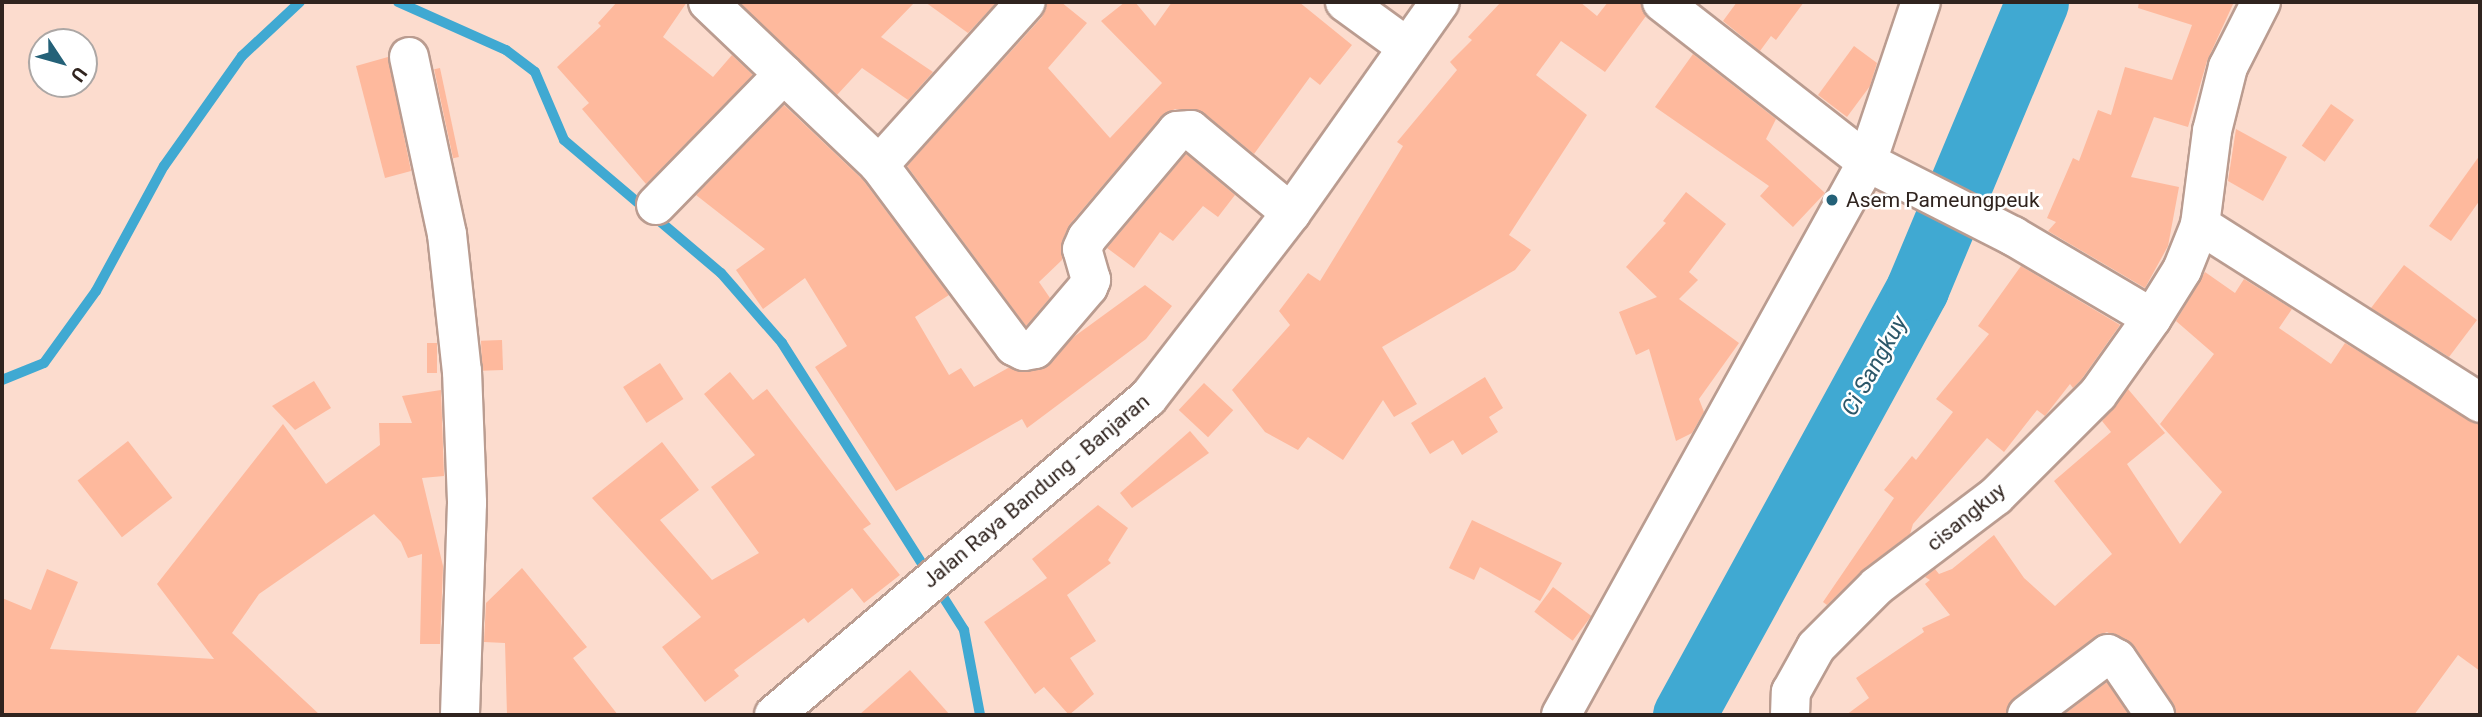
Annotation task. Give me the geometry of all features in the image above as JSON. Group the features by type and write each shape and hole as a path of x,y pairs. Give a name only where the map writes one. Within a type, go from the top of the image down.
{"street":[{"path":"708,2 879,165 1014,346 1024,351 1035,349 1088,288 1091,280 1082,249 1087,238 1177,131 1191,130 1291,213"},
{"path":"879,165 1026,2"},
{"path":"1345,2 1407,47"},
{"name":"Jalan Raya Bandung - Banjaran","path":"774,715 1148,398 1291,213 1440,2"},
{"path":"1662,2 1882,171 2013,236 2152,318"},
{"path":"1561,715 1882,171 1921,2"},
{"name":"cisangkuy","path":"1787,707 1816,646 1844,616 1996,496 2098,394 2152,318 2182,270 2200,225 2212,131 2228,67 2261,2"},
{"path":"409,57 447,234 462,371 467,503 460,715"},
{"path":"656,205 784,74"},
{"path":"2200,225 2480,403"},
{"path":"2027,715 2108,654 2117,659 2155,715"}],"building":[{"path":"617,2 687,2 663,37 713,77 732,55 753,75 646,184 582,109 589,103 557,67 601,26 598,23"},
{"path":"739,2 915,2 881,37 933,72 908,100 862,68 837,95"},
{"path":"925,2 997,2 968,33"},
{"path":"1047,2 1061,2 1087,23 1048,68 1110,138 1162,83 1101,21 1125,2 1135,2 1155,26 1172,2 1299,2 1352,45 1320,85 1310,77 1254,154 1204,113 1175,109 1161,117 1070,224 1062,241 1062,260 1039,282 1050,298 1026,326 907,166 1042,17"},
{"path":"1501,2 1580,2 1597,16 1608,2 1641,2 1646,16 1605,72 1561,41 1536,75 1587,115 1509,235 1531,250 1515,270 1382,347 1417,404 1394,417 1383,400 1343,460 1308,437 1298,450 1265,432 1232,390 1290,325 1279,311 1308,273 1320,281 1403,146 1397,142 1457,70 1450,62 1472,40 1468,37"},
{"path":"1737,2 1804,2 1776,40 1771,36 1760,51 1723,21"},
{"path":"2139,2 2234,2 2207,61 2188,127 2154,117 2131,177 2179,187 2168,246 2145,288 2048,231 2056,222 2047,218 2073,158 2079,161 2098,110 2111,115 2125,67 2172,80 2192,25 2138,8"},
{"path":"1854,46 1877,63 1870,86 1847,117 1818,95"},
{"path":"1693,54 1776,119 1766,139 1825,193 1793,227 1760,196 1769,186 1655,107"},
{"path":"388,57 411,171 385,178 356,66"},
{"path":"440,68 459,157 453,158 434,69"},
{"path":"2331,104 2354,120 2325,162 2302,146"},
{"path":"784,105 863,180 949,295 915,317 949,375 961,368 974,387 1008,368 1040,370 1075,336 1145,285 1172,306 1146,339 1027,428 1022,419 896,491 815,367 847,346 805,278 763,309 736,270 765,249 696,195"},
{"path":"2236,129 2287,157 2263,201 2228,181"},
{"path":"1186,154 1235,195 1218,217 1203,206 1173,241 1160,232 1134,268 1107,248"},
{"path":"2480,155 2480,200 2451,241 2429,226"},
{"path":"1686,192 1726,224 1689,272 1698,280 1679,299 1739,343 1699,399 1704,412 1692,433 1676,441 1649,349 1636,355 1619,312 1657,297 1626,267 1666,223 1663,221"},
{"path":"2404,265 2477,320 2449,357 2371,308"},
{"path":"2021,266 2120,325 2081,380 2073,388 2070,384 2045,416 2037,410 2004,452 1987,438 1913,524 1910,534 1864,569 1827,605 1823,602 1894,498 1884,490 1912,456 1916,460 1953,412 1936,399 1989,334 1978,326"},
{"path":"2205,272 2235,293 2244,279 2292,309 2279,328 2331,364 2345,343 2480,425 2480,671 2458,655 2414,715 2177,715 2173,703 2135,647 2107,632 2095,637 2014,698 2006,715 1846,715 1869,698 1856,678 1924,632 1922,628 1950,615 1925,584 1930,580 1925,577 1935,569 1939,574 1952,569 1994,535 2024,578 2055,606 2112,554 2054,481 2111,432 2102,421 2128,389 2165,433 2127,464 2180,544 2222,492 2160,424 2214,354 2176,321"},
{"path":"502,340 503,370 482,371 481,341"},
{"path":"427,343 437,343 437,373 427,373"},
{"path":"660,363 683,399 647,423 623,387"},
{"path":"730,372 753,400 767,389 871,524 863,529 900,575 864,603 852,588 808,623 804,618 734,670 739,676 705,702 662,647 701,617 592,498 662,442 699,490 660,520 712,580 759,553 711,487 755,455 704,394"},
{"path":"1485,377 1503,408 1489,417 1498,432 1462,455 1453,440 1430,454 1411,423"},
{"path":"314,381 331,408 295,430 272,406"},
{"path":"1204,383 1233,410 1208,437 1179,410"},
{"path":"441,390 444,476 422,478 443,566 440,644 420,644 422,554 408,558 401,542 374,514 259,594 232,633 320,715 2,715 2,598 31,610 47,569 78,582 50,649 214,659 157,584 283,424 326,484 380,445 379,423 412,423 402,396"},
{"path":"1190,431 1209,453 1132,508 1120,493"},
{"path":"128,441 172,498 122,537 78,480"},
{"path":"1098,505 1128,528 1108,560 1111,563 1067,595 1096,641 1070,658 1094,694 1069,715 1044,687 1035,694 984,622 1047,578 1032,559"},
{"path":"1472,520 1562,563 1540,601 1480,567 1474,580 1449,568"},
{"path":"522,568 587,647 573,658 618,715 507,715 505,643 484,642 486,603"},
{"path":"1553,587 1591,616 1573,641 1534,612"},
{"path":"910,670 950,715 859,715"},
{"path":"2107,682 2129,715 2063,715"}],"waterway":[{"path":"2,380 44,363 96,291 164,166 242,56 300,2"},
{"path":"398,2 506,50 535,72 564,140 721,273 782,343 964,630 980,715"},
{"name":"Ci Sangkuy","path":"1684,715 1917,289 2037,2"}],"place":[{"name":"Asem Pameungpeuk","path":"1832,200"}]}
